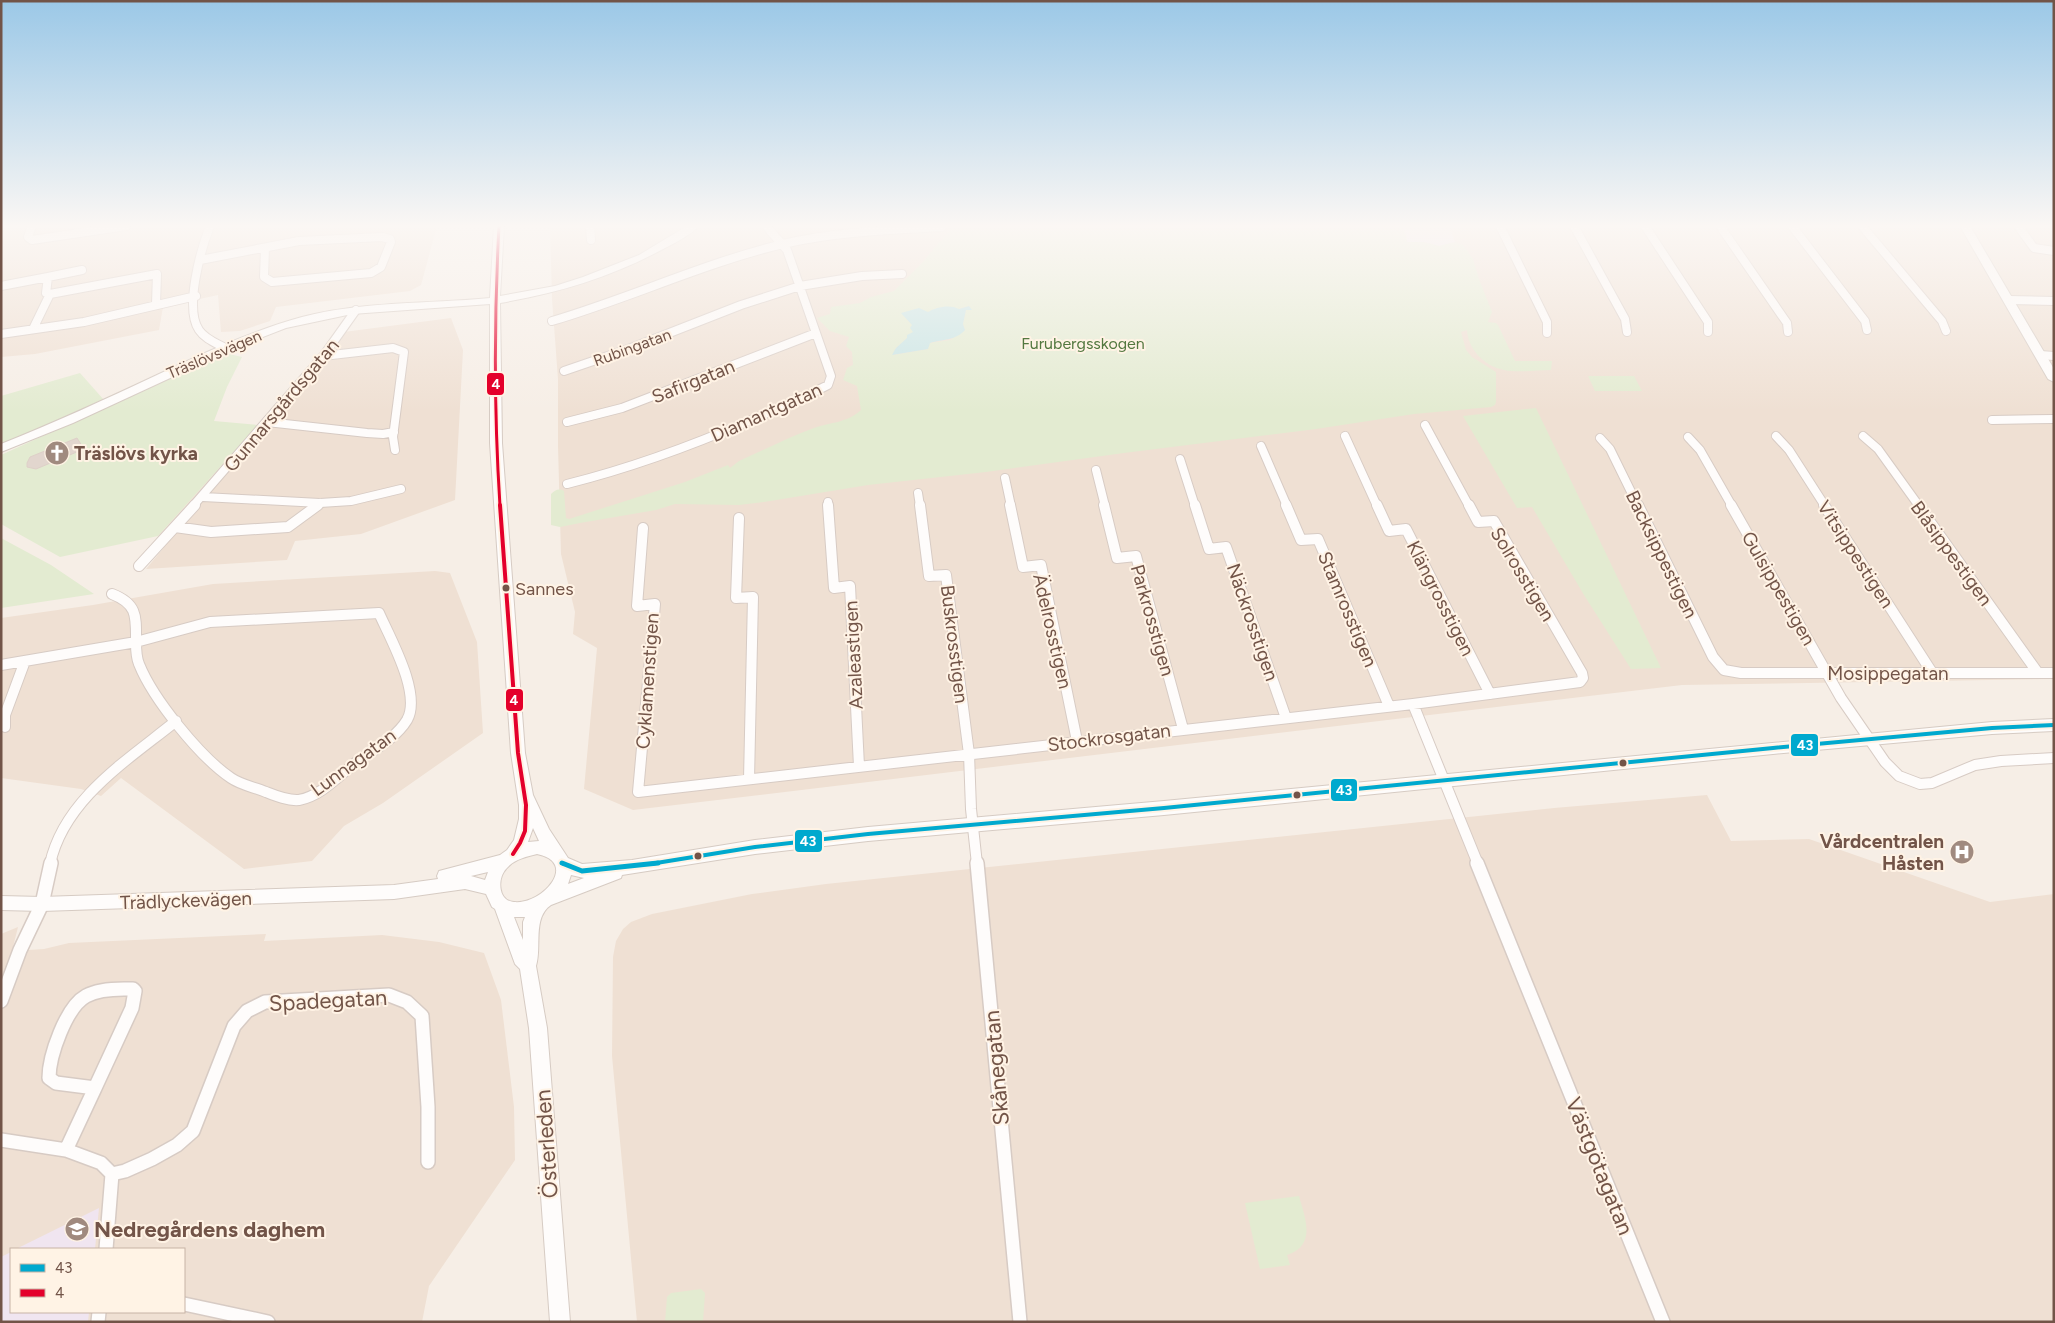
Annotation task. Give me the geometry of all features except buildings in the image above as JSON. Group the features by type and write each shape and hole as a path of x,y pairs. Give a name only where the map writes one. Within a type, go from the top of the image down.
{"street":[{"path":"47,288 46,293 50,294 83,288"},
{"path":"156,304 157,288"},
{"path":"197,288 196,325 210,340 225,348"},
{"path":"496,288 498,474 518,753 525,795 526,824 524,837 519,846 494,874 491,888 496,901 502,906"},
{"name":"Träslövsvägen","path":"1,448 73,418 225,348 281,326 314,317 356,310 495,300 559,288"},
{"path":"552,320 603,306 653,288"},
{"name":"Rubingatan","path":"564,370 795,288"},
{"name":"Diamantgatan","path":"567,484 596,477 690,446 825,388 830,382 831,376 801,288"},
{"path":"1530,288 1547,322 1547,333"},
{"path":"1608,288 1625,319 1627,332"},
{"path":"1686,288 1708,322 1708,332"},
{"path":"1763,288 1787,323 1788,332"},
{"path":"1839,288 1865,321 1867,330"},
{"path":"1914,288 1942,321 1946,331"},
{"path":"2002,288 2054,379"},
{"path":"33,329 50,294"},
{"path":"1,334 84,322 196,296"},
{"path":"2009,300 2054,301"},
{"name":"Gunnarsgårdsgatan","path":"139,566 203,497 323,356 344,330 356,310"},
{"name":"Safirgatan","path":"567,422 622,408 816,334"},
{"path":"323,356 393,348 404,352 394,432 395,450"},
{"path":"2040,356 2054,356"},
{"path":"1992,420 2054,419"},
{"path":"267,422 375,433 394,432"},
{"name":"Solrosstigen","path":"1425,425 1478,522 1494,521 1582,674 1583,678 1580,682"},
{"name":"Klängrosstigen","path":"1345,436 1389,531 1406,529 1490,694"},
{"name":"Vitsippestigen","path":"1776,436 1789,450 1934,674"},
{"name":"Blåsippestigen","path":"1863,436 1878,449 2038,673"},
{"name":"Gulsippestigen","path":"1688,437 1700,450 1841,698 1891,769 1899,776 1920,784 1939,782 1976,765 2001,761 2054,758"},
{"name":"Backsippestigen","path":"1600,438 1610,449 1713,657 1724,670"},
{"name":"Stamrosstigen","path":"1261,446 1301,540 1318,539 1389,706"},
{"name":"Näckrosstigen","path":"1180,459 1209,549 1226,547 1286,718"},
{"name":"Parkrosstigen","path":"1096,470 1118,558 1136,556 1183,729"},
{"name":"Ädelrosstigen","path":"1005,478 1023,567 1041,565 1077,741"},
{"name":"Gunnarsgårdsgatan","path":"203,497 320,503 358,500 401,488"},
{"name":"Buskrosstigen","path":"918,493 929,576 946,575 969,754"},
{"name":"Azaleastigen","path":"828,502 834,588 850,586 859,766"},
{"path":"175,527 211,532 288,526 320,503"},
{"path":"739,518 736,598 753,597 750,779"},
{"name":"Cyklamenstigen","path":"638,792 655,604 637,606 643,528"},
{"name":"Lunnagatan","path":"112,594 128,602 133,610 138,664 151,687 176,721 206,756 232,779 279,797 296,800 312,795 396,732 408,718 411,702 406,681 379,613 210,622 136,642"},
{"path":"1,665 136,642"},
{"path":"5,727 5,715 25,661"},
{"name":"Mosippegatan","path":"1724,670 1741,673 2054,673"},
{"name":"Stockrosgatan","path":"638,792 1414,704 1580,682"},
{"name":"Västgötagatan","path":"1414,704 1663,1322"},
{"name":"Trädlyckevägen","path":"1992,728 2054,718"},
{"path":"1,1001 20,950 42,904 53,852 72,815 92,789 176,721"},
{"name":"Trädlyckevägen","path":"371,892 424,882 537,847 551,850 571,868 582,871 632,867 755,847 868,834 1164,808 1992,728 2054,725"},
{"name":"Skånegatan","path":"969,754 973,825 1020,1322"},
{"path":"525,795 543,833 560,858 564,873 560,884 543,901"},
{"name":"Trädlyckevägen","path":"502,906 512,909 523,909 632,867"},
{"name":"Trädlyckevägen","path":"1,902 42,904 313,896 394,892 465,882 491,888"},
{"name":"Österleden","path":"543,901 531,922 531,956 528,966 538,1028 560,1322"},
{"name":"Österleden","path":"502,906 521,958 528,966"},
{"path":"66,1150 95,1088 132,1008 136,995 133,989 97,991 85,995 73,1007 62,1030 49,1065 49,1078 56,1083 95,1088"},
{"name":"Spadegatan","path":"112,1174 130,1169 152,1159 177,1145 193,1131 234,1026 242,1014 251,1007 265,1002 389,995 401,998 422,1016 428,1107 428,1162"},
{"path":"1,1140 66,1150 101,1163 112,1174 106,1248"},
{"path":"185,1304 268,1322"}],"shaded area":[{"path":"1,288 416,288 410,291 276,307 270,321 240,331 221,332 218,295 163,307 159,330 35,354 1,357"},
{"path":"552,288 2054,288 2054,679 1682,685 633,810 584,789 597,648 573,634 575,612 561,554 558,379"},
{"path":"451,318 463,350 455,500 361,534 295,541 287,560 146,569 166,545 158,536 258,425 336,333"},
{"path":"435,571 450,573 477,642 483,733 383,803 344,826 312,861 244,869 121,778 101,796 81,789 1,778 1,618 93,605 213,584"},
{"path":"1707,795 1731,841 1809,839 1990,902 2054,894 2054,1322 637,1322 612,1056 613,957 616,941 623,929 631,922 652,914 752,894 826,884 1554,808"},
{"path":"18,927 12,951 44,949 69,943 266,934 264,941 382,935 439,942 484,953 501,1000 514,1107 515,1160 429,1286 422,1322 1,1322 1,934"},
{"name":"Nedregårdens daghem","path":"99,1208 95,1248 18,1248"},
{"path":"10,1252 10,1313 89,1313 88,1322 1,1322 1,1257"}],"green space":[{"name":"Furubergsskogen","path":"897,288 1482,288 1492,312 1488,322 1498,325 1515,361 1552,361 1551,370 1510,371 1490,365 1478,356 1470,344 1467,330 1461,332 1466,350 1472,357 1496,372 1496,402 1491,407 1414,414 1316,429 986,472 868,485 739,505 675,504 656,510 560,527 551,525 551,494 554,491 564,491 566,518 569,519 685,482 728,465 730,468 739,461 795,435 844,420 856,414 861,410 857,386 843,380 847,368 853,365 852,352 846,346 849,337 830,331 817,318 830,314 831,307 860,303 871,297 894,291","holes":["969,306 971,310 966,310 963,324 965,330 950,340 929,343 928,349 893,355 896,348 914,332 913,325 907,320 928,312 959,309"]},
{"path":"225,353 242,357 227,387 214,421 258,425 158,536 60,557 1,524 1,455"},
{"path":"80,373 104,400 19,438 1,443 1,396"},
{"path":"1588,376 1634,376 1642,391 1595,391"},
{"path":"1536,408 1661,668 1631,669 1584,595 1532,507 1517,508 1463,416"},
{"path":"1,538 51,565 94,594 1,608"},
{"path":"1299,1196 1306,1222 1306,1238 1302,1245 1287,1255 1290,1265 1260,1269 1245,1203"},
{"path":"701,1289 705,1293 703,1322 665,1322 667,1297 671,1293"}],"water":[{"path":"969,306 972,310 966,310 963,324 965,330 961,334 953,338 930,343 928,349 892,355 896,348 907,338 907,335 913,332 910,328 912,325 901,313 919,308 928,312 943,307 959,309"}],"transit line":[{"name":"4","path":"496,288 496,443 518,753 526,805 525,831 513,854"},
{"name":"43","path":"562,863 582,871 632,867 755,847 868,834 1164,808 1773,748 1992,728 2054,725"}],"place":[{"name":"Träslövs kyrka","path":"57,453"},
{"name":"Sannes","path":"506,588"},
{"name":"Vårdcentralen Håsten","path":"1962,852"},
{"name":"Nedregårdens daghem","path":"77,1229"}]}
